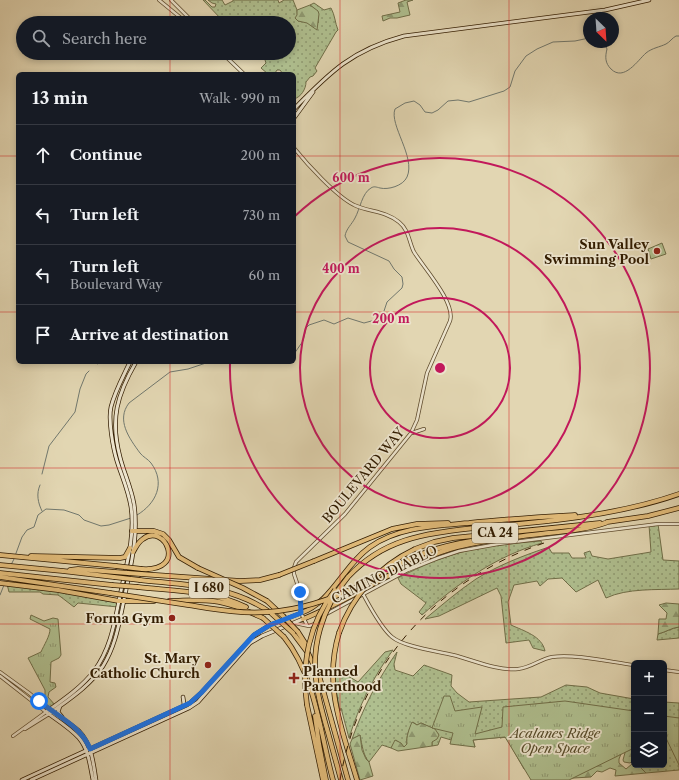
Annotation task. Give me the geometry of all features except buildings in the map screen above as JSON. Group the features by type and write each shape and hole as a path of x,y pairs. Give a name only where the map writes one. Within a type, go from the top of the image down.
{"highway":[{"name":"CA 24","path":"456,524 508,519 600,514 639,506 679,494"},
{"name":"CA 24","path":"357,780 338,714 334,694 333,664 339,633 352,605 369,582 390,563 429,543 448,539 608,522 653,515 679,508"},
{"path":"325,780 307,704 304,678 305,667 311,635 318,618 328,600 348,577 378,552 402,541 431,533 600,514"},
{"path":"63,571 78,569 240,581 260,580 279,575 392,529 444,522 456,524"},
{"path":"303,619 326,609 410,565 447,550 486,542 589,528 608,522"},
{"path":"301,613 312,608 322,600 355,560 368,548 382,539 412,530 456,524"},
{"path":"0,577 19,577 221,610 257,612 282,610 308,606 332,598 418,556 446,546 476,540 567,529 577,526"},
{"path":"134,531 154,531 163,534 169,540 179,557 198,568 243,588 267,602 283,616 305,643 322,684 348,780"},
{"path":"2,556 154,569 163,565 168,556 167,545 160,538 153,535 139,542 124,557 120,558 27,557"},
{"name":"I 680","path":"0,565 221,590 250,601 272,614 295,632"},
{"name":"I 680","path":"0,573 19,577 200,594 221,598 240,605 263,618 284,637 304,669 316,710 333,780"},
{"path":"341,780 317,687 315,667 316,646 326,612 348,577"},
{"path":"0,583 58,590 121,601 212,601 238,607 263,618"},
{"path":"316,710 316,728 325,780"}],"main road":[{"path":"296,107 325,78 344,62 364,50 386,41 404,36 612,9 649,0"},
{"path":"296,115 314,90"},
{"path":"49,712 92,674 110,640 121,601 136,524 128,489 116,460 112,440 111,408 129,364"},
{"path":"134,531 132,525 130,487 120,458 116,440 115,425 116,410 122,387 135,364"},
{"path":"49,712 60,706 85,686 102,667 116,638 121,601"},
{"path":"22,780 183,706 196,698 254,635 270,625 301,613"},
{"path":"31,780 193,706 250,643 262,636 303,619"},
{"path":"183,706 184,697"},
{"path":"60,706 58,712 60,715 81,734 92,753 96,780"},
{"path":"49,712 71,725"},
{"path":"49,712 75,734 82,742 88,755 93,780"}],"street":[{"path":"159,0 178,16"},
{"path":"171,0 187,16"},
{"path":"229,60 242,72"},
{"name":"BOULEVARD WAY","path":"296,150 329,185 345,199 355,205 390,216 404,227 413,250 440,288 451,314 450,321 427,373 417,420 411,433 345,514 297,561 294,567 294,573 300,592 301,613"},
{"path":"411,433 424,429"},
{"name":"CAMINO DIABLO","path":"307,625 314,625 322,616 427,562 470,548 652,525 679,524"},
{"path":"363,594 385,629 391,636 400,642 487,665 517,670 528,667 547,658 557,657 591,659 631,665"},
{"path":"301,613 307,625"},
{"path":"293,623 307,625"},
{"path":"667,670 679,672"},
{"path":"0,672 29,693 49,712"},
{"path":"0,676 49,712"},
{"path":"49,712 13,736 49,712"}],"green space":[{"path":"203,0 205,0 212,7 215,7 216,4 208,0 222,0 225,5 233,0 278,0 279,3 284,0 293,0 297,10 298,21 318,23 318,12 310,5 314,3 324,10 331,8 338,30 315,68 317,71 306,82 303,92 296,98 296,72 282,72 280,70 277,70 276,72 266,72 261,68 266,63 265,60 296,60 296,16 218,16"},
{"path":"406,0 413,0 407,2 410,15 390,18 383,21 382,16 400,12 398,3"},
{"path":"310,5 318,11 317,30 307,23 296,19 297,10"},
{"name":"Sun Valley Swimming Pool","path":"662,243 666,254 651,259 648,249"},
{"path":"658,524 663,560 679,561 679,589 633,591 606,598 598,580 576,592 562,578 548,579 540,586 537,581 514,585 508,602 511,625 527,632 540,641 545,651 533,648 529,640 506,643 501,596 497,588 439,616 425,619 463,588 484,574 528,554 546,548 549,548 552,553 569,553 572,558 586,558 584,553 590,551 592,556 608,559 651,552 649,525"},
{"path":"541,541 542,543 509,555 478,572 449,592 422,615 419,612 426,603 401,584 398,578 415,569 451,555 470,550 496,545"},
{"path":"7,584 119,601 118,607 78,603 74,607 58,595 43,594 40,592 9,592"},
{"path":"666,603 679,604 679,627 658,634 659,619 666,619 667,613 659,605"},
{"path":"31,615 44,621 53,618 58,619 61,655 59,658 51,662 50,682 55,683 56,687 49,692 48,697 55,705 49,710 39,701 45,695 45,690 28,658 41,652 48,638 50,629 30,619"},
{"path":"679,627 679,638 657,640 658,634"},
{"path":"393,650 367,692 349,738 341,708 340,711 336,690 335,668 358,682 385,652"},
{"path":"397,652 394,664 395,670 413,676 424,665 452,675 451,686 457,693 469,702 541,697 566,685 587,687 600,693 631,698 631,748 514,736 473,740 475,747 441,737 438,745 432,746 432,728 421,723 417,725 413,722 408,733 407,744 404,747 396,740 391,748 382,745 369,762 364,753 360,735 352,739 361,716"},
{"name":"Acalanes Ridge Open Space","path":"444,696 450,696 455,711 482,707 475,734 502,727 503,707 565,701 631,711 631,749 569,780 531,780 505,737 473,740 475,747 450,744 453,733 432,728"},
{"path":"667,702 679,703 679,770 646,773 641,768 667,768"},
{"path":"667,716 679,718 679,765 667,740"},
{"path":"412,722 417,725 421,723 435,729 439,735 437,739 432,742 432,746 398,751 391,748 395,740 401,743 404,747 407,744 407,736"},
{"path":"509,732 631,748 631,762 624,762 623,760 626,749 623,749 619,763 626,769 631,765 631,768 641,768 646,773 615,776 616,770 610,768 602,772 597,771 591,777 573,778 524,769 506,737 500,738"},
{"path":"360,735 362,750 369,762 373,776 360,780 350,744 352,739"}],"waterway":[{"path":"607,48 606,57 608,64 611,69 621,73 635,65 648,51 666,44 676,36 679,36"},
{"path":"296,351 303,341 306,328 309,325 324,320 334,324 348,318 364,323 375,320 383,314 387,302 402,288 402,277 389,261 348,242 345,236 357,214 363,197 368,190 372,187 395,187 402,183 407,177 409,169 408,160 396,124 394,116 395,109 405,103 414,101 420,105 425,112 432,113 448,101 458,100 469,102 504,91 510,87 515,71 526,56 553,42 583,39"},
{"path":"137,515 154,499 157,492 158,478 151,463 140,453 128,435 124,422 125,409 129,403 170,372 188,369 203,364"},
{"path":"42,474 49,446 75,412 80,389 86,374 89,371"},
{"path":"40,485 38,498 42,511"},
{"path":"15,556 22,537 27,530 34,527 38,515 46,509 64,510 79,515 84,520 101,526 131,518"},
{"path":"11,565 14,559"},
{"path":"0,595 4,585"}],"railway":[{"path":"340,780 350,738 365,700 385,664 409,633 437,604 469,580 505,559 544,543"}],"place":[{"name":"Sun Valley Swimming Pool","path":"657,251"},
{"name":"Forma Gym","path":"172,618"},
{"name":"St. Mary Catholic Church","path":"208,665"},
{"name":"Planned Parenthood","path":"294,678"}],"route":[{"path":"39,701 67,723 74,726 85,738 90,749 190,703 254,635 270,625 301,613 300,592"}]}
